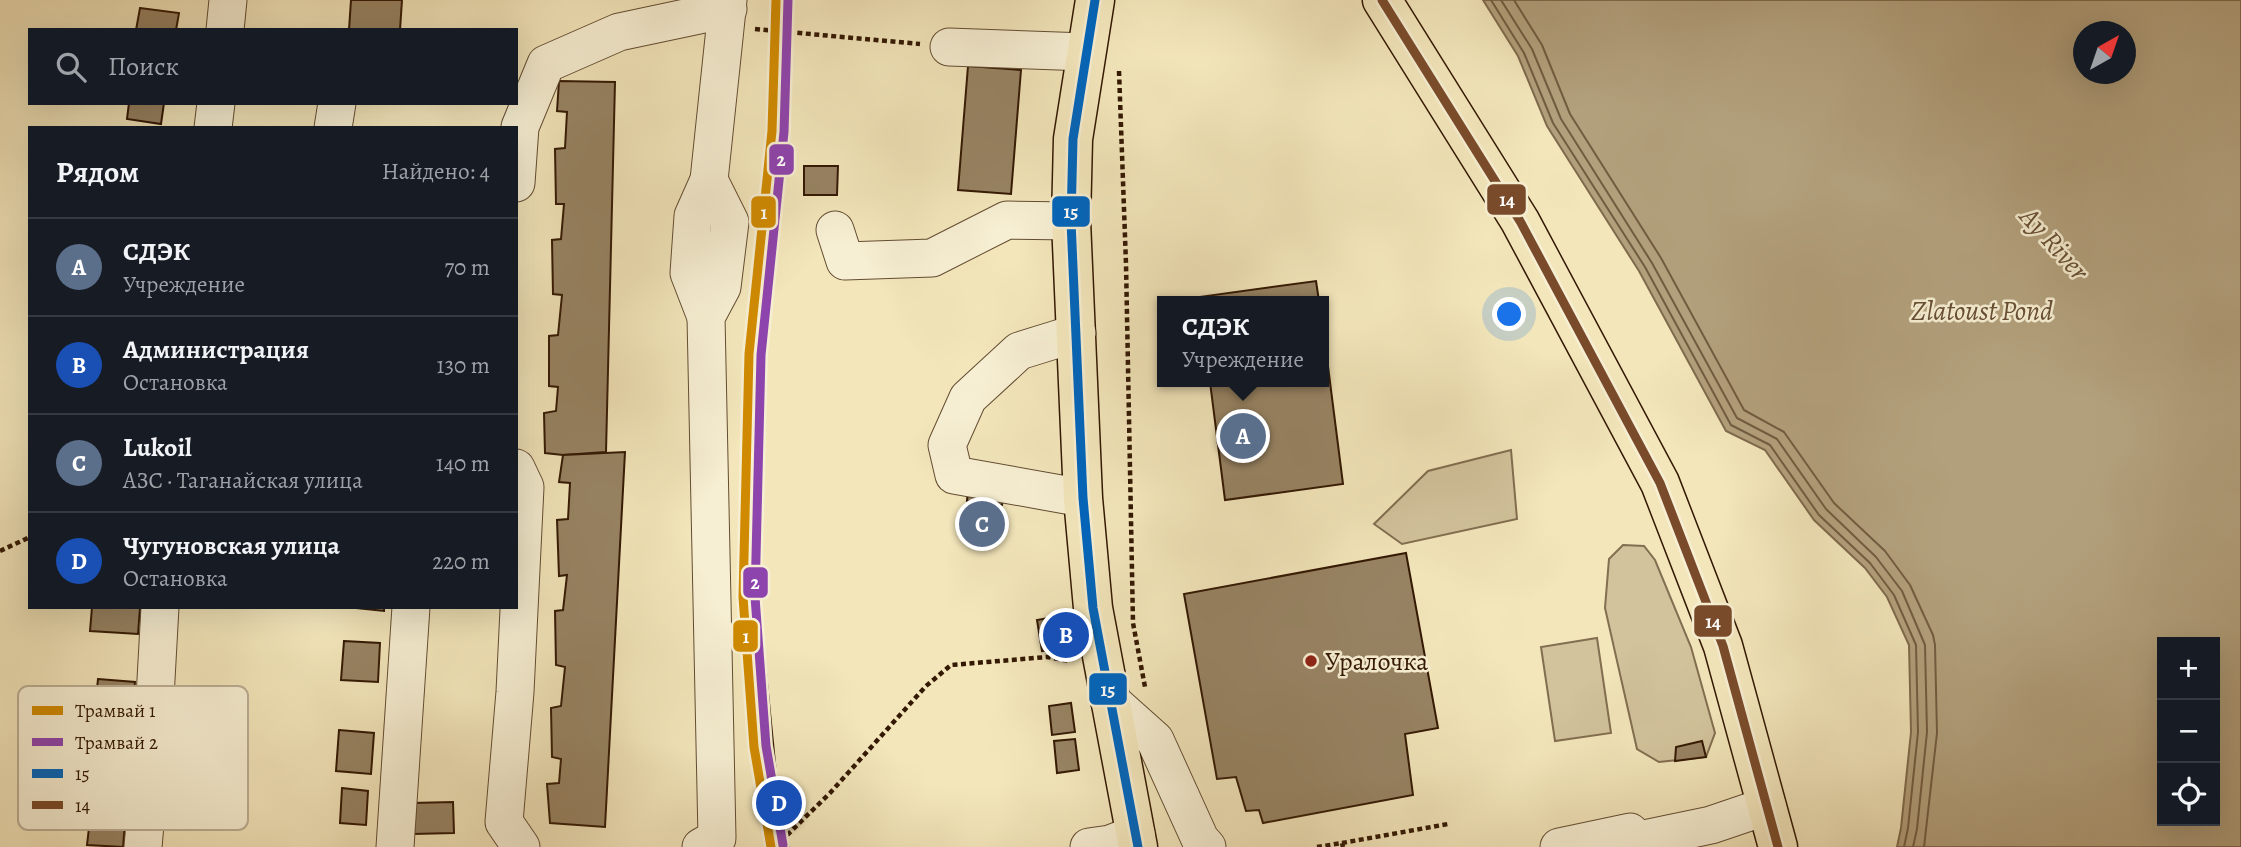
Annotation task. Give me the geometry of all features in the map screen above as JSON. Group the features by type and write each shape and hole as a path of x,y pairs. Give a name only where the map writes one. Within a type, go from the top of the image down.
{"main road":[{"path":"1095,0 1102,60 1073,139 1071,221 1083,498 1091,590 1108,698 1137,841"},
{"path":"1382,0 1520,221 1660,483 1723,646 1778,847"}],"street":[{"path":"225,28 228,0"},
{"path":"518,155 520,127 546,64 619,32 727,12 709,180 730,222 722,287 706,317 709,842"},
{"path":"949,47 1102,60"},
{"path":"213,126 216,105"},
{"path":"333,126 337,105"},
{"path":"835,230 845,261 919,259 932,258 1007,220 1071,221"},
{"path":"1077,333 1019,351 968,398 947,445 954,475 1083,498"},
{"path":"518,472 525,487 516,692 504,822 522,847"},
{"path":"156,686 160,609"},
{"path":"395,847 411,609"},
{"path":"1108,698 1156,740 1200,839 1207,847"},
{"path":"1605,847 1690,838 1711,825 1767,806"},
{"path":"1559,847 1686,820 1690,838"},
{"path":"1089,847 1137,841"}],"path":[{"path":"727,12 787,30 949,47"},
{"path":"1102,60 1126,277 1133,623 1145,688"},
{"path":"0,551 28,538"},
{"path":"775,847 830,793 926,686 951,665 1047,657 1077,662 1101,653"},
{"path":"1317,847 1342,845 1448,824"}],"shaded area":[{"path":"1511,450 1517,519 1402,544 1374,524 1428,471"},
{"path":"1623,545 1644,546 1655,560 1691,647 1715,733 1706,757 1659,762 1637,749 1605,608 1609,559"},
{"path":"1597,638 1611,733 1555,741 1541,647"}],"water":[{"name":"Zlatoust Pond","path":"1483,0 2241,0 2241,847 1897,847 1911,732 1909,645 1887,597 1865,568 1814,520 1765,450 1726,431 1639,271 1547,126 1518,56"}],"building":[{"path":"351,0 402,0 400,28 349,28"},
{"path":"140,8 179,13 176,28 136,28"},
{"path":"968,66 1021,70 1011,194 958,190"},
{"path":"559,81 615,82 606,452 563,455 545,453 544,413 556,411 558,387 549,386 549,336 558,335 562,295 553,294 552,240 561,239 564,204 556,204 555,149 565,148 567,112 557,111"},
{"path":"129,105 164,105 161,124 127,119"},
{"path":"804,166 838,166 837,195 804,195"},
{"path":"1316,281 1318,296 1206,296"},
{"path":"1329,374 1343,484 1225,500 1211,387 1329,387"},
{"path":"625,452 605,827 550,823 547,784 559,783 561,759 552,757 551,708 561,706 565,667 556,665 555,611 563,610 567,575 559,576 557,520 568,519 570,483 559,482 563,455"},
{"path":"969,479 1005,483 1002,505 994,504 990,545 970,543 974,502 967,501"},
{"name":"Уралочка","path":"1406,553 1438,728 1405,734 1413,795 1263,823 1259,810 1246,811 1236,777 1217,779 1184,594"},
{"path":"92,609 140,609 138,634 90,631"},
{"path":"1049,618 1054,649 1042,651 1037,620"},
{"path":"344,641 380,643 378,682 341,680"},
{"path":"98,679 135,682 135,686 97,686"},
{"path":"1071,703 1075,732 1052,735 1049,706"},
{"path":"339,730 374,733 371,774 336,771"},
{"path":"1075,739 1079,770 1057,773 1054,741"},
{"path":"1702,741 1706,757 1675,761 1676,747"},
{"path":"342,788 368,791 366,825 340,823"},
{"path":"453,802 454,833 413,834 412,803"},
{"path":"89,830 124,830 123,847 87,845"}],"tram line":[{"name":"1","path":"771,847 754,747 743,597 749,354 772,131 776,0"},
{"path":"788,0 783,135 765,354 758,592 779,803 789,847"},
{"name":"2","path":"783,845 766,746 755,597 761,355 784,132 788,0"}],"transit line":[{"name":"15","path":"1095,0 1073,139 1071,221 1083,498 1093,608 1138,847"},
{"name":"14","path":"1382,0 1520,221 1660,483 1723,646 1778,847"}],"place":[{"name":"СДЭК","path":"1243,436"},
{"name":"Lukoil","path":"982,524"},
{"name":"Администрация","path":"1066,635"},
{"name":"Уралочка","path":"1311,661"},
{"name":"Чугуновская улица","path":"779,803"}],"water label":[{"name":"Ay River","path":"2055,243"}]}
